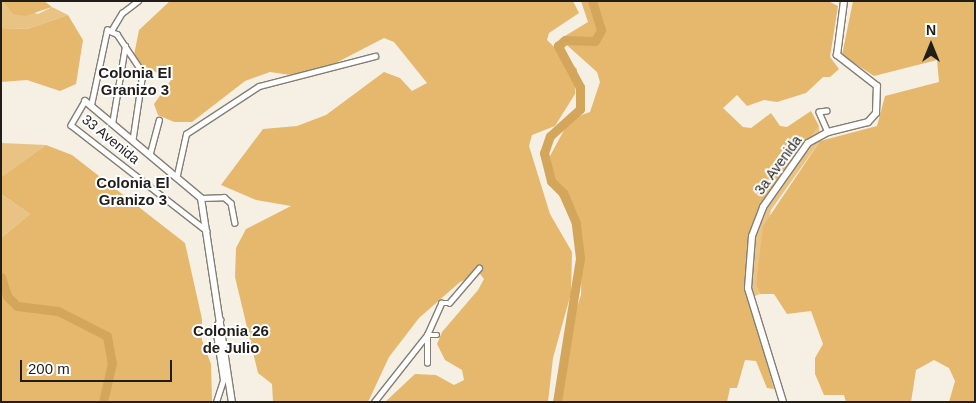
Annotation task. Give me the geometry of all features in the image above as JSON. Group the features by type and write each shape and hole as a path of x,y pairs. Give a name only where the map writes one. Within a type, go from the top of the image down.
{"street":[{"path":"88,103 106,31 111,31 122,13 138,1"},
{"name":"3a Avenida","path":"782,402 748,288 752,236 763,207 802,148 828,132 868,122 878,107 877,86 837,55 844,1"},
{"path":"111,31 125,46 143,73 132,140"},
{"path":"112,124 125,46"},
{"path":"177,175 186,134 253,90 375,56"},
{"name":"33 Avenida","path":"201,198 177,175 88,103 71,125 208,232"},
{"path":"827,110 819,112 828,132"},
{"path":"150,153 159,120"},
{"path":"232,402 208,232 201,198 224,197 231,203 235,223"},
{"path":"450,302 479,268"},
{"path":"374,402 427,335 440,303 450,302 456,305"},
{"path":"216,402 223,380 215,327 221,320"},
{"path":"427,335 437,335"},
{"path":"427,335 427,363"}],"shaded area":[{"path":"1,1 38,14 52,7 68,15 27,29 1,28"},
{"path":"3,1 44,1 52,7 25,16 13,14"},
{"path":"170,1 573,1 579,13 549,33 547,40 577,69 575,94 555,126 532,135 529,146 550,214 572,252 571,293 553,358 548,402 385,402 415,374 436,375 454,385 464,380 462,370 445,360 437,344 442,332 478,290 484,279 480,274 460,282 419,318 389,357 368,402 273,402 272,384 258,373 235,277 236,248 246,229 291,206 256,200 221,185 263,129 297,126 326,115 384,72 400,78 412,91 427,83 394,42 384,38 330,66 297,76 270,72 245,81 192,122 174,122 158,115 154,104 171,80 133,60 139,30"},
{"path":"581,1 828,1 838,6 830,57 839,69 830,77 823,77 806,93 777,102 764,100 747,106 737,95 723,108 743,127 751,128 771,113 780,126 787,127 811,111 819,126 757,211 747,252 745,284 774,389 767,388 756,361 745,360 737,388 730,388 727,402 558,402 568,334 581,295 582,245 551,178 550,156 570,119 590,112 600,82 597,72 560,39 588,22"},
{"path":"853,1 975,1 975,402 949,402 955,381 949,368 934,360 916,370 911,402 846,402 844,395 824,395 815,374 815,358 823,344 811,311 787,314 774,294 760,294 756,285 763,226 820,141 877,126 885,96 939,82 937,60 874,76 842,55"},
{"path":"68,15 83,40 76,84 60,91 27,80 1,82 1,28 27,29"},
{"path":"819,126 820,141 771,210 756,285 760,294 749,298 745,269 757,211"},
{"path":"1,143 46,145 1,177"},
{"path":"46,145 72,155 185,243 202,319 202,340 211,364 212,402 1,402 1,238 30,214 1,194 1,177"},
{"path":"1,194 30,214 1,238"}],"waterway":[{"path":"557,402 580,258 576,223 563,193 551,181 544,153 550,136 580,109 580,87 558,46 565,40 595,41 601,30 592,1"},
{"path":"1,277 7,296 17,306 58,311 107,336 112,363 103,402"}],"district":[{"name":"Colonia El Granizo 3","path":"135,80"},
{"name":"Colonia El Granizo 3","path":"133,190"},
{"name":"Colonia 26 de Julio","path":"231,338"}]}
